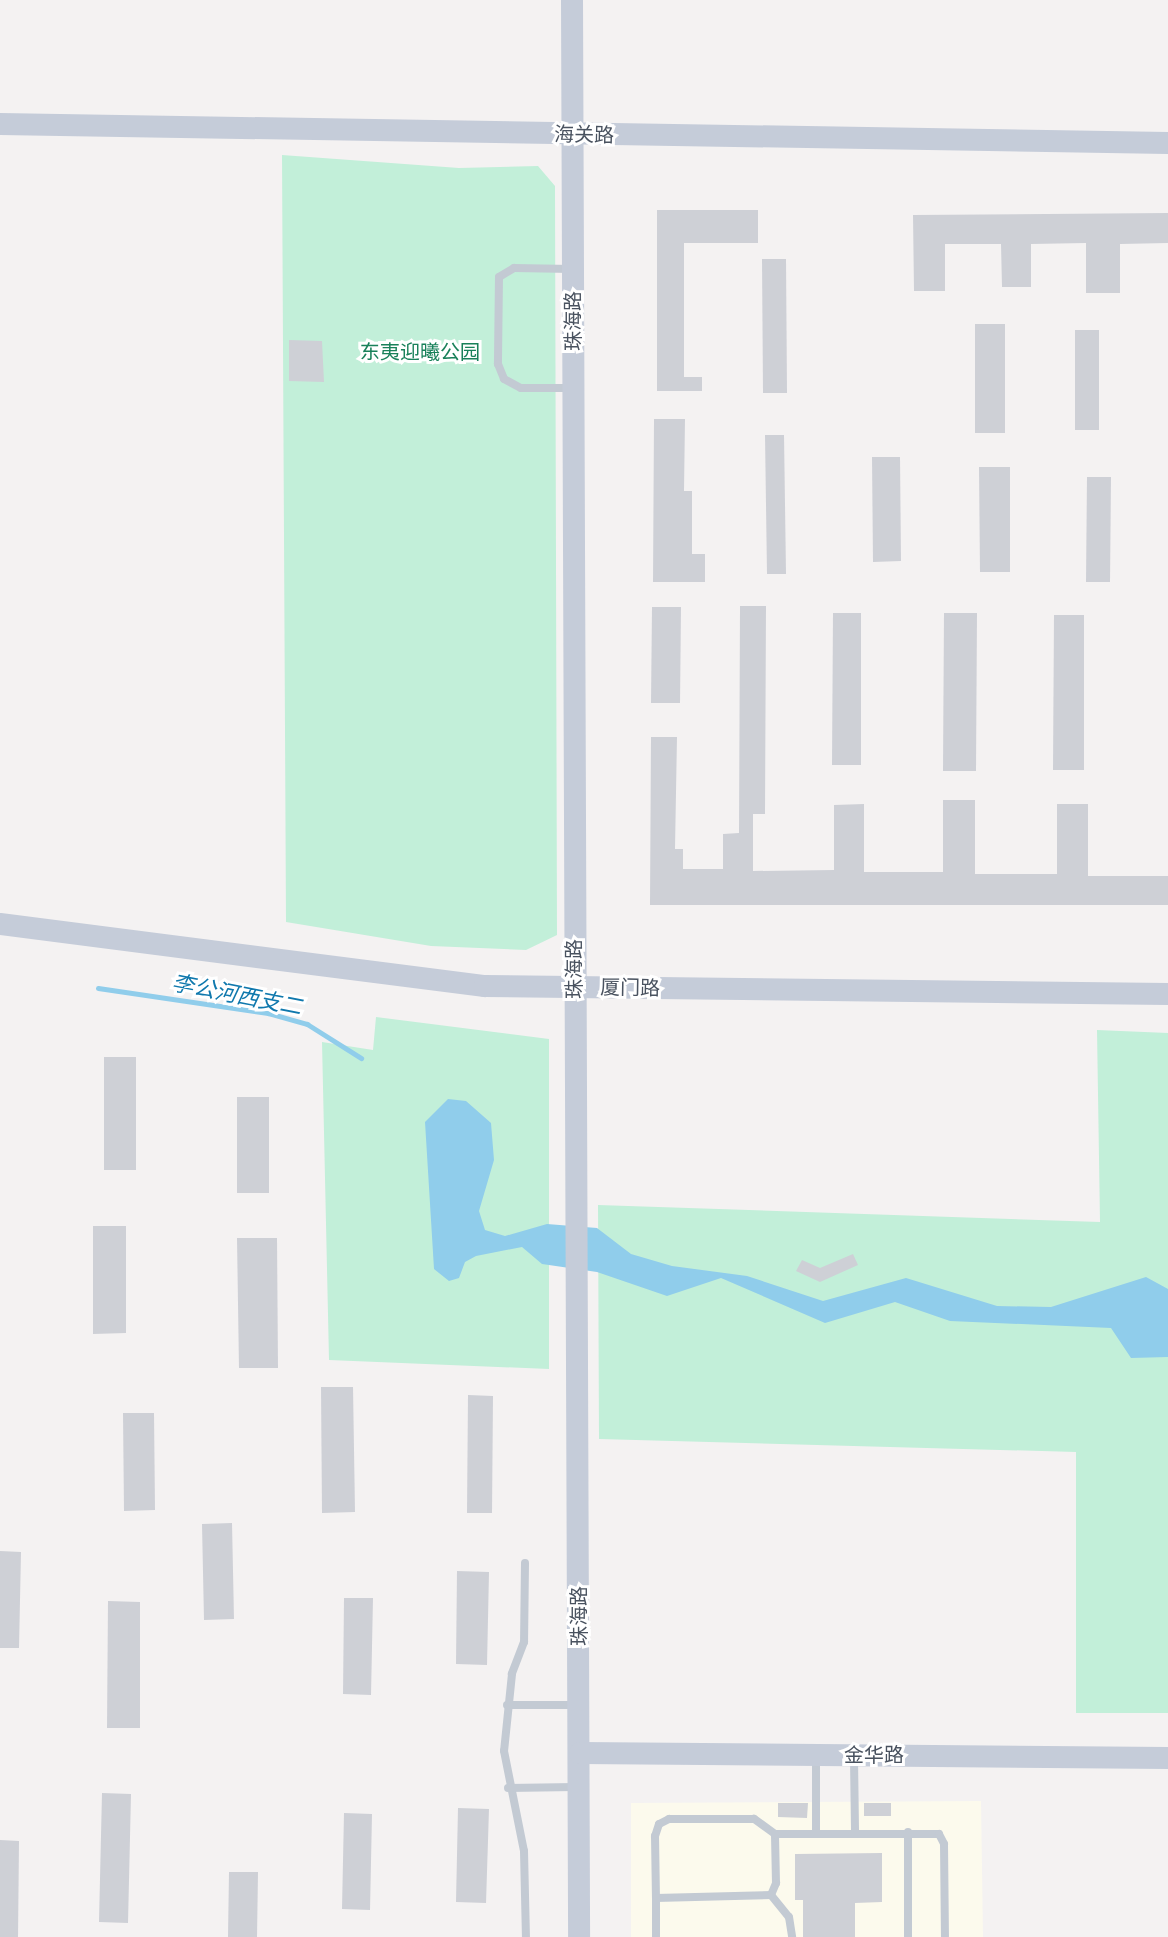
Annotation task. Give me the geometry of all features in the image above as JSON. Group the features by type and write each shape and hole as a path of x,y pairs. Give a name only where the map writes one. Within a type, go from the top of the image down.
{"street":[{"name":"珠海路","path":"572,0 579,1937"},
{"name":"海关路","path":"0,124 1168,143"},
{"name":"厦门路","path":"0,924 485,986 1168,994"},
{"name":"金华路","path":"580,1753 1168,1758"}],"lane":[{"path":"573,269 514,268 499,277 498,364 504,379 521,388 573,388"},
{"path":"525,1563 524,1642 507,1705 508,1788 524,1851 526,1937"},
{"path":"507,1705 580,1705"},
{"path":"816,1755 816,1834"},
{"path":"854,1755 855,1833"},
{"path":"508,1788 580,1787"},
{"path":"656,1937 656,1830 664,1821 754,1819 775,1834 935,1833 944,1840 945,1937"},
{"path":"908,1832 908,1937"},
{"path":"771,1895 776,1883 775,1834"},
{"path":"656,1898 771,1895"},
{"path":"771,1895 789,1917 792,1937"}],"shaded area":[{"path":"981,1801 983,1937 631,1937 631,1803"}],"green space":[{"name":"东夷迎曦公园","path":"282,155 459,168 538,166 555,186 557,935 526,950 431,946 286,922"},
{"path":"376,1017 549,1039 549,1369 329,1360 322,1042 373,1050"},
{"path":"1097,1030 1168,1033 1168,1713 1076,1713 1076,1452 599,1439 598,1205 1100,1222"}],"water":[{"path":"448,1099 466,1101 491,1123 494,1160 479,1211 485,1230 505,1236 547,1224 597,1228 631,1254 672,1266 747,1276 823,1301 906,1278 997,1306 1051,1307 1146,1277 1168,1289 1168,1357 1131,1358 1111,1328 950,1321 895,1302 825,1323 721,1278 667,1296 597,1272 542,1264 522,1247 476,1256 465,1262 459,1278 449,1281 434,1269 425,1122"}],"building":[{"path":"657,210 758,210 758,243 684,243 684,377 702,377 702,391 657,391"},
{"path":"1168,213 1168,243 1120,244 1120,293 1086,293 1086,243 1031,244 1031,287 1002,287 1001,244 945,244 945,291 914,291 913,215"},
{"path":"762,259 786,259 787,393 763,393"},
{"path":"975,324 1005,324 1005,433 975,433"},
{"path":"1075,330 1099,330 1099,430 1075,430"},
{"path":"289,340 322,341 324,382 289,381"},
{"path":"654,419 685,419 684,491 692,491 692,554 705,554 705,582 653,582"},
{"path":"765,435 784,435 786,574 767,574"},
{"path":"872,457 900,457 901,561 873,562"},
{"path":"979,467 1010,467 1010,572 980,572"},
{"path":"1087,477 1111,477 1110,582 1086,582"},
{"path":"740,606 766,606 765,814 753,814 753,871 834,870 834,805 864,804 864,872 943,872 943,800 975,800 975,874 1057,874 1057,804 1088,804 1088,876 1168,876 1168,905 650,905 651,737 677,737 675,849 683,849 683,869 723,869 723,834 739,833"},
{"path":"652,607 681,607 680,703 651,703"},
{"path":"833,613 861,613 861,765 832,765"},
{"path":"944,613 977,613 976,771 943,771"},
{"path":"1054,615 1084,615 1084,770 1053,770"},
{"path":"104,1057 136,1057 136,1170 104,1170"},
{"path":"237,1097 269,1097 269,1193 237,1193"},
{"path":"93,1226 126,1226 126,1333 93,1334"},
{"path":"237,1238 277,1238 278,1368 239,1368"},
{"path":"853,1254 858,1265 820,1282 796,1271 802,1260 820,1268"},
{"path":"321,1387 353,1387 355,1512 322,1513"},
{"path":"468,1395 493,1396 492,1513 467,1513"},
{"path":"123,1413 154,1413 155,1510 124,1511"},
{"path":"232,1523 234,1619 204,1620 202,1524"},
{"path":"0,1551 21,1552 19,1648 0,1648"},
{"path":"457,1571 489,1572 487,1665 456,1664"},
{"path":"344,1598 373,1598 371,1695 343,1694"},
{"path":"108,1601 140,1602 140,1728 107,1728"},
{"path":"102,1793 131,1794 128,1923 99,1922"},
{"path":"778,1803 808,1803 807,1818 778,1817"},
{"path":"864,1803 891,1803 891,1816 864,1816"},
{"path":"458,1808 489,1809 486,1903 456,1902"},
{"path":"344,1813 372,1814 370,1910 342,1909"},
{"path":"0,1840 19,1841 18,1937 0,1937"},
{"path":"882,1853 882,1902 855,1903 855,1937 803,1937 803,1900 795,1900 795,1854"},
{"path":"229,1872 258,1872 257,1937 228,1937"}],"waterway":[{"name":"李公河西支二","path":"98,988 268,1013 307,1024 361,1058"}]}
